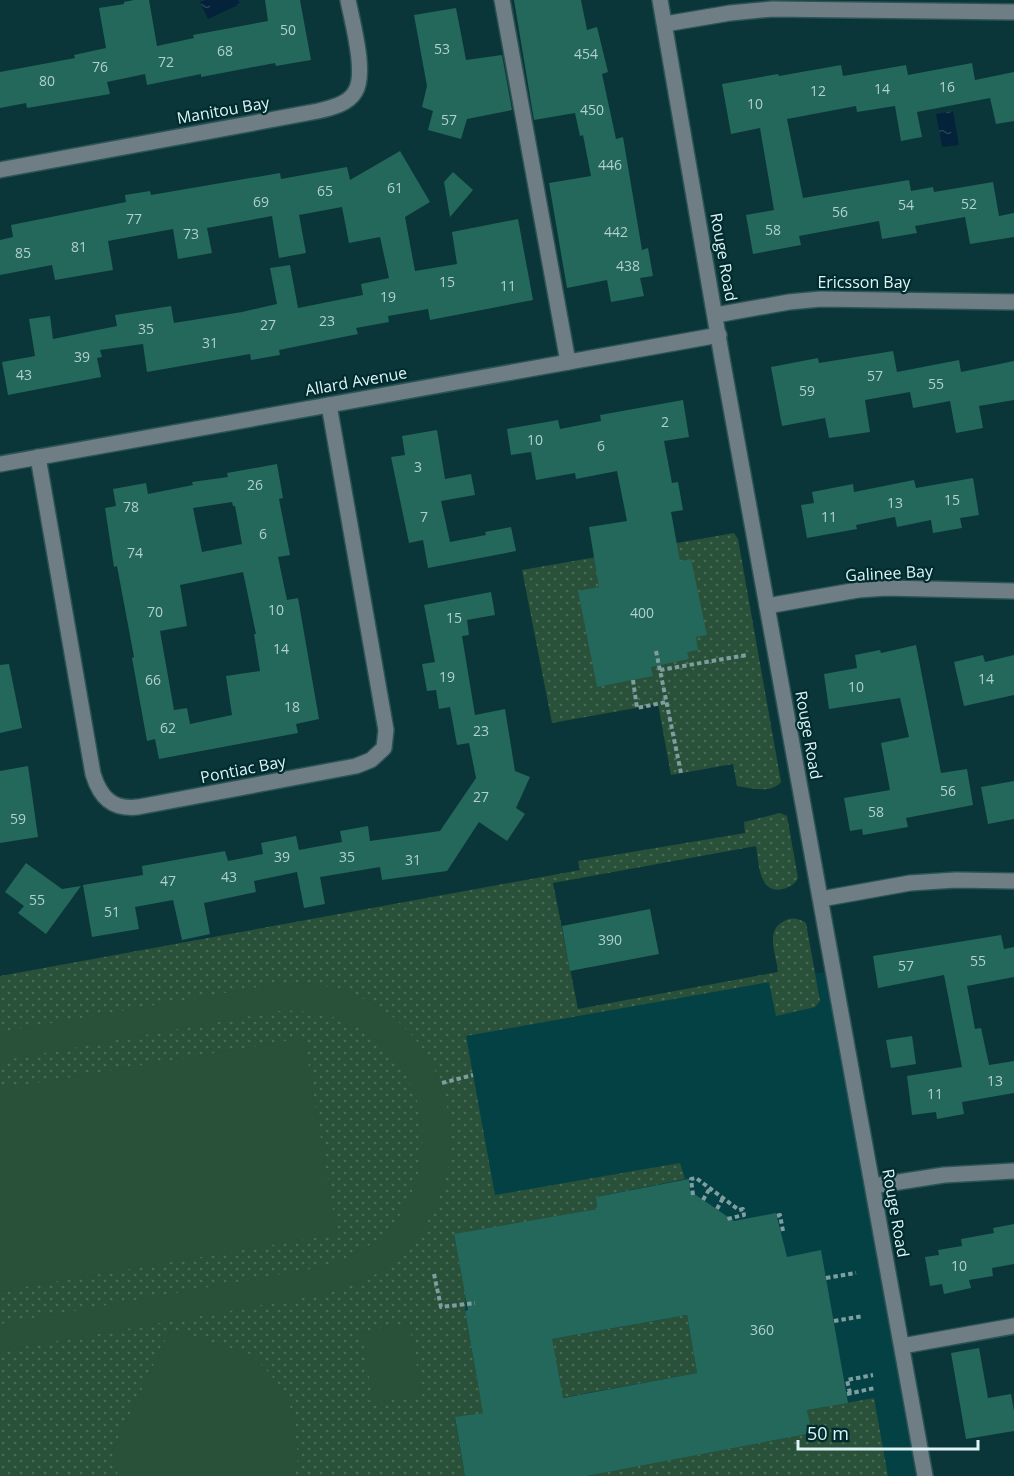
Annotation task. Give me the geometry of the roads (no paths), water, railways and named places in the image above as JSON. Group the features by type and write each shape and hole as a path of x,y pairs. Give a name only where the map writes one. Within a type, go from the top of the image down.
{"street":[{"name":"Manitou Bay","path":"0,170 318,111 342,104 355,94 360,77 348,0"},
{"path":"502,0 568,362"},
{"name":"Rouge Road","path":"660,0 925,1476"},
{"path":"664,24 730,13 772,9 1014,12"},
{"name":"Ericsson Bay","path":"716,315 789,302 821,299 1014,302"},
{"name":"Allard Avenue","path":"0,464 719,335"},
{"name":"Pontiac Bay","path":"38,457 93,774 102,796 120,805 138,807 356,766 371,760 384,748 386,730 329,405"},
{"name":"Galinee Bay","path":"767,606 858,590 886,588 1014,591"},
{"path":"821,899 910,883 956,880 1014,881"},
{"path":"873,1186 944,1175 1014,1170"},
{"path":"902,1346 1014,1326"}],"water":[{"path":"238,0 240,4 208,19 200,2"},
{"path":"953,111 959,145 942,147 936,114"}]}
